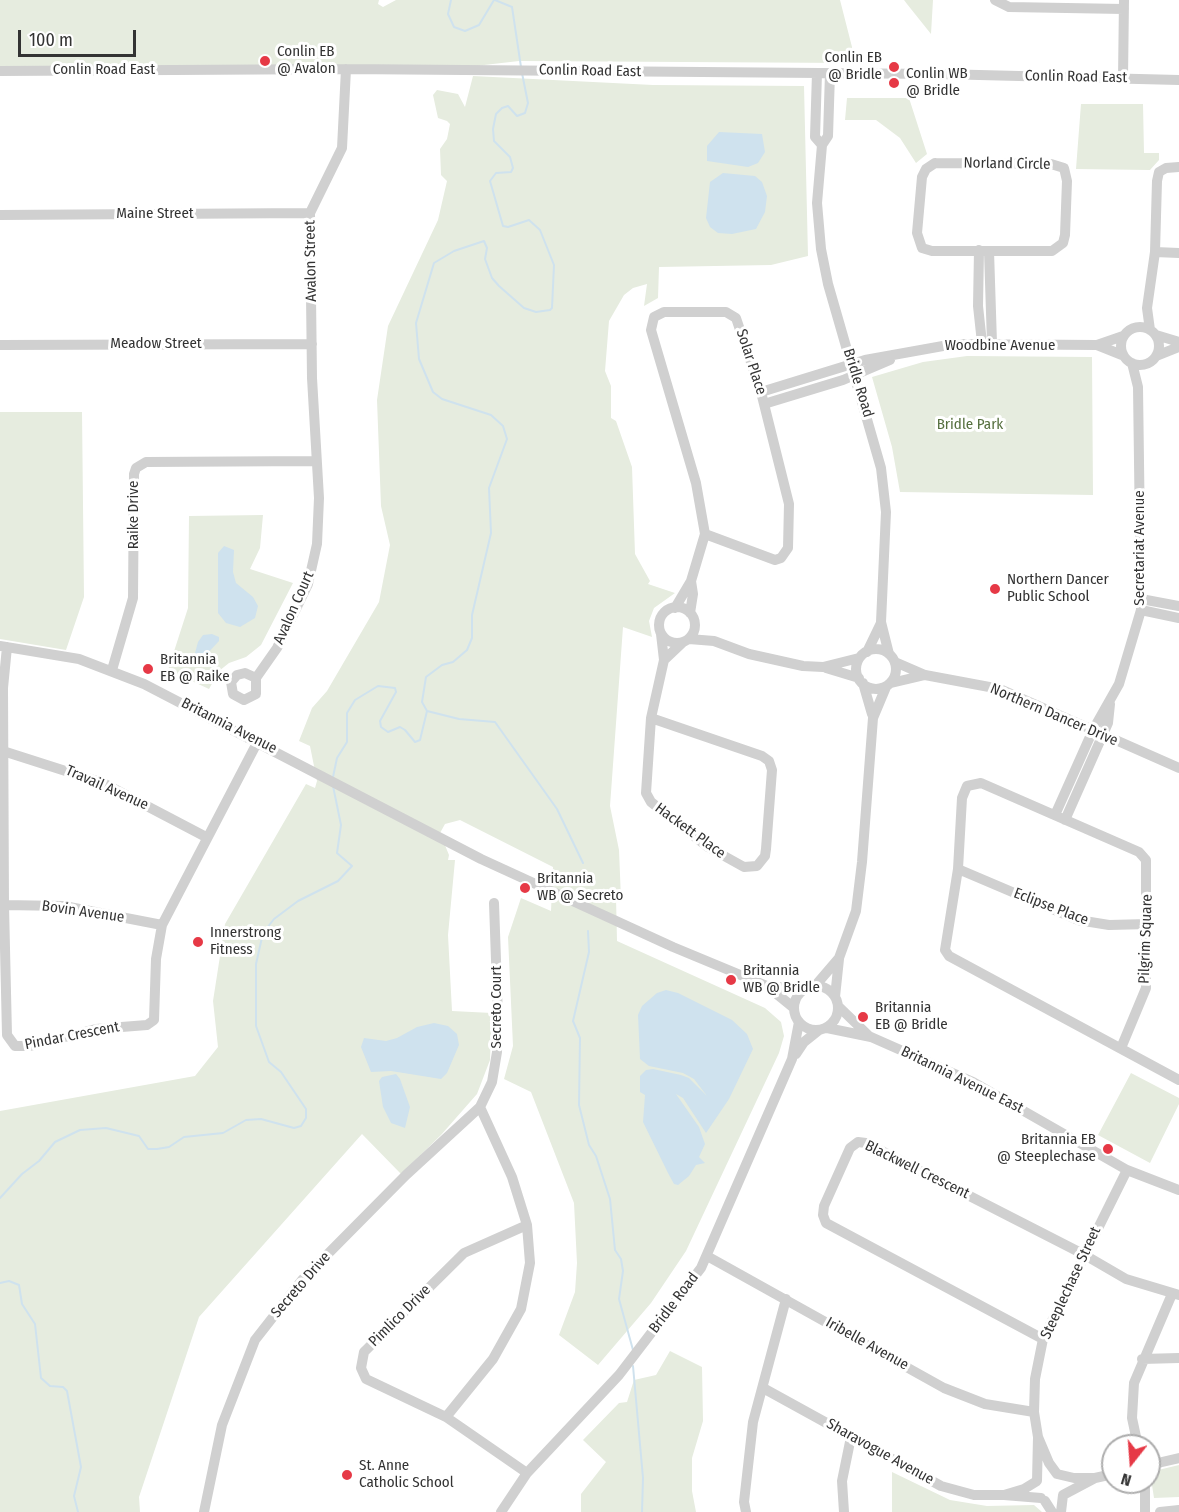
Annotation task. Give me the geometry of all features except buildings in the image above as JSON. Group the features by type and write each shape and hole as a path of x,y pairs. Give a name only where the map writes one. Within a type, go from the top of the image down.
{"street":[{"path":"995,0 1009,7 1124,5 1123,78"},
{"name":"Avalon Street","path":"316,461 310,213 342,148 346,69"},
{"name":"Conlin Road East","path":"0,71 502,70 830,73 1179,80"},
{"name":"Bridle Road","path":"830,73 828,135 822,145 817,203 821,249 828,285 874,439 884,486 886,537 881,622 892,658"},
{"name":"Bridle Road","path":"817,74 815,137 822,145"},
{"name":"Norland Circle","path":"935,163 1051,164 1064,168 1067,181 1065,235 1058,249 1052,251 984,251 932,251 922,248 917,233 922,177 926,169 935,163"},
{"path":"1179,167 1166,168 1159,172 1156,181 1155,252 1147,308 1136,328 1123,336 1122,355 1132,363 1146,365 1156,356 1179,347"},
{"name":"Maine Street","path":"0,215 310,213"},
{"path":"984,251 978,306 987,343"},
{"path":"1155,252 1179,253"},
{"path":"1147,308 1158,344 1156,356"},
{"name":"Solar Place","path":"675,608 691,581 705,534 696,483 651,330 654,317 664,312 726,312 732,315 739,325 761,392 788,490 790,527 785,554 775,561 705,534"},
{"path":"1136,328 1179,342"},
{"name":"Woodbine Avenue","path":"854,370 935,346 987,343 1097,345 1123,336"},
{"name":"Meadow Street","path":"0,345 312,344"},
{"name":"Woodbine Avenue","path":"1097,345 1122,355"},
{"name":"Secretariat Avenue","path":"1060,817 1128,661 1141,605 1138,387 1132,363"},
{"name":"Secretariat Avenue","path":"1138,387 1146,365"},
{"path":"761,392 854,370"},
{"path":"764,404 854,370"},
{"name":"Raike Drive","path":"112,670 133,598 134,474 136,468 146,462 316,461"},
{"name":"Avalon Court","path":"256,678 288,628 314,562 319,524 316,461"},
{"name":"Solar Place","path":"691,581 692,616"},
{"path":"1141,605 1179,606"},
{"path":"1141,605 1179,618"},
{"path":"714,641 692,616 675,608 667,610 660,618 661,634 669,642 714,641 779,662 823,667 861,680 874,688 888,685"},
{"path":"663,660 686,640 694,629 692,616"},
{"name":"Bridle Road","path":"863,655 881,622"},
{"name":"Hackett Place","path":"651,718 762,756 769,761 772,770 766,849 765,856 757,866 748,868 723,856 651,802 645,788 651,718 663,660 661,634"},
{"name":"Britannia Avenue","path":"4,646 79,659 112,670 169,695 445,841 673,946 767,986"},
{"name":"Pindar Crescent","path":"4,646 4,905 7,1035 12,1043 23,1047 96,1029 151,1023 156,1014 156,959 162,925 258,741"},
{"path":"823,667 877,649 892,658 896,671 873,717 859,891 850,930 839,958 834,1020 823,1029 808,1029 799,1022 794,1008 796,998 810,988 839,958"},
{"path":"863,655 857,666 873,717"},
{"name":"Northern Dancer Drive","path":"892,658 925,675 1000,689 1179,768"},
{"name":"Northern Dancer Drive","path":"888,685 925,675"},
{"name":"Travail Avenue","path":"3,751 103,783 206,837"},
{"name":"Pilgrim Square","path":"981,783 1060,817 1143,855 1148,867 1146,988 1121,1048 949,956 945,950 958,869 962,798 967,786 981,783"},
{"name":"Eclipse Place","path":"958,869 1078,920 1109,925 1148,924"},
{"name":"Secreto Court","path":"480,1107 492,1082 498,1052 494,903"},
{"name":"Bovin Avenue","path":"4,905 64,906 162,925"},
{"path":"767,986 827,989 837,1002"},
{"path":"767,986 794,1008"},
{"name":"Britannia Avenue East","path":"837,1002 871,1037"},
{"name":"Bridle Road","path":"792,1059 799,1022"},
{"name":"Bridle Road","path":"501,1512 527,1473 619,1375 701,1269 792,1059 804,1042 823,1029"},
{"name":"Britannia Avenue East","path":"823,1029 871,1037 982,1086 1127,1170 1179,1190"},
{"path":"1121,1048 1179,1080"},
{"path":"446,1416 493,1359 521,1309 530,1263 527,1225 512,1177 480,1107"},
{"name":"Secreto Drive","path":"204,1512 222,1425 255,1340 302,1280 406,1175 480,1107"},
{"name":"Blackwell Crescent","path":"1043,1339 826,1223 823,1215 824,1206 850,1148 858,1142 866,1143 1083,1254"},
{"name":"Steeplechase Street","path":"1037,1480 1038,1437 1034,1412 1035,1379 1043,1339 1083,1254 1127,1170"},
{"name":"Pimlico Drive","path":"527,1225 464,1253 364,1352 361,1368 366,1379 446,1416 527,1473"},
{"path":"1083,1254 1126,1279 1176,1295 1142,1359 1134,1383 1132,1399 1136,1434"},
{"name":"Iribelle Avenue","path":"707,1256 944,1388 985,1404 1034,1412"},
{"path":"746,1512 744,1502 753,1422 786,1299"},
{"path":"1142,1359 1179,1358"},
{"name":"Sharavogue Avenue","path":"763,1388 941,1486 974,1495 1004,1495 1043,1500"},
{"path":"844,1512 842,1481 851,1437"},
{"name":"Steeplechase Street","path":"1038,1437 1049,1463 1058,1474"},
{"path":"1161,1462 1179,1458"},
{"path":"1004,1495 1023,1489 1043,1474 1095,1478"},
{"path":"1058,1474 1065,1486 1061,1512"},
{"path":"1043,1500 1055,1501 1068,1490 1101,1477"},
{"path":"1037,1480 1036,1490 1052,1512"},
{"path":"1145,1494 1145,1512"},
{"path":"1160,1512 1179,1510"}],"green space":[{"path":"0,0 379,0 378,4 383,7 396,0 840,0 852,47 849,63 519,61 458,68 0,70"},
{"path":"904,0 933,0 931,34 907,4"},
{"path":"473,76 653,85 804,86 808,256 771,265 659,267 658,298 644,306 647,284 633,288 624,295 609,321 605,371 611,386 611,418 616,421 632,467 635,554 650,581 648,584 675,593 654,608 649,621 652,637 623,627 610,806 619,850 621,899 616,897 617,941 765,1008 781,1022 784,1036 779,1053 686,1251 651,1303 598,1365 559,1335 575,1292 577,1263 574,1203 531,1092 504,1079 513,1046 508,937 521,898 551,911 553,867 460,820 445,824 440,833 449,855 448,860 455,860 448,935 452,1011 492,1013 490,1060 477,1094 441,1135 401,1174 362,1134 199,1317 139,1497 140,1512 0,1512 0,1111 195,1076 218,1047 213,1001 225,924 306,784 315,788 317,781 310,746 299,741 312,708 327,691 379,602 390,545 381,506 377,400 388,326 438,220 447,181 441,175 440,149 447,139 450,124 438,118 433,95 437,90 458,94 465,107"},
{"path":"847,98 909,98 927,154 916,163 900,138 876,120 845,120"},
{"path":"1081,104 1143,104 1144,153 1159,153 1159,160 1150,170 1076,169"},
{"name":"Bridle Park","path":"967,356 1092,357 1093,495 900,492 892,447 872,377 923,362"},
{"path":"0,412 82,412 84,597 66,650 0,639"},
{"path":"263,515 260,548 250,569 293,583 261,645 246,657 229,663 219,671 209,689 168,670 188,608 189,516"},
{"path":"1131,1073 1179,1098 1179,1104 1150,1163 1098,1135"},
{"path":"670,1351 702,1367 703,1421 692,1458 692,1491 696,1512 581,1512 581,1494 606,1462 583,1440 619,1403 627,1402 634,1380 656,1375"},
{"path":"1179,1465 1179,1497 1154,1498 1153,1494 1161,1494 1161,1469"},
{"path":"892,1472 950,1500 987,1506 1034,1505 1042,1512 892,1512"}],"water":[{"path":"719,132 762,134 765,152 758,163 748,167 707,161 707,146"},
{"path":"723,173 755,176 762,182 767,196 765,212 756,229 732,234 718,233 710,227 706,218 710,182"},
{"path":"224,546 234,550 233,572 236,583 253,597 258,606 255,618 240,627 226,623 218,613 218,553"},
{"path":"212,634 219,637 219,641 204,657 195,653 203,635"},
{"path":"666,990 678,993 732,1020 747,1034 753,1049 729,1099 706,1133 683,1098 676,1094 699,1127 705,1144 699,1157 705,1163 696,1165 689,1176 678,1185 674,1184 643,1122 645,1095 640,1092 640,1076 646,1070 653,1069 681,1075 689,1078 707,1096 694,1079 683,1073 649,1066 640,1059 638,1015 642,1006 657,993"},
{"path":"434,1023 448,1026 457,1034 459,1045 447,1073 441,1079 391,1071 371,1072 361,1047 364,1038 386,1041 417,1027"},
{"path":"396,1074 410,1107 405,1128 391,1123 383,1107 379,1081 382,1077"}],"waterway":[{"path":"451,0 448,14 454,27 465,31 479,25 494,0"},
{"path":"495,0 512,7 521,67"},
{"path":"333,777 337,758 347,742 347,713 355,700 378,686 395,688 396,692 380,721 381,727 388,732 400,727 415,742 420,740 427,711 422,702 426,677 442,665 453,662 467,650 472,638 472,615 491,533 489,488 507,439 503,426 491,415 442,399 433,392 419,359 416,323 434,263 454,251 484,241 487,248 485,259 492,278 499,286 524,308 536,312 552,308 554,265 540,230 529,220 508,227 503,226 490,181 496,173 511,172 513,168 510,157 494,141 493,129 496,114 502,108 508,106 517,116 525,113 528,103 522,73"},
{"path":"427,711 459,719 495,722 557,809 583,863"},
{"path":"0,1198 22,1174 39,1161 55,1142 80,1130 106,1128 139,1136 148,1149 157,1149 169,1147 184,1137 223,1133 246,1120 261,1119 294,1128 301,1126 306,1118 306,1109 281,1072 269,1062 256,1026 256,964 263,933 274,919 298,901 338,881 352,866 337,853 341,825 333,786"},
{"path":"588,931 589,952 573,1021 580,1038 579,1105 589,1145 596,1156 610,1199 615,1250 621,1259 623,1271 619,1299 633,1350"},
{"path":"0,1283 9,1281 19,1285 22,1304 35,1324 41,1378 50,1386 63,1387 67,1391 81,1467 74,1496 78,1512"},
{"path":"633,1366 643,1478 642,1512"}],"place":[{"name":"Conlin EB @ Avalon","path":"265,61"},
{"name":"Conlin EB @ Bridle","path":"894,67"},
{"name":"Conlin WB @ Bridle","path":"894,83"},
{"name":"Northern Dancer Public School","path":"995,589"},
{"name":"Britannia EB @ Raike","path":"148,669"},
{"name":"Britannia WB @ Secreto","path":"525,888"},
{"name":"Innerstrong Fitness","path":"198,942"},
{"name":"Britannia WB @ Bridle","path":"731,980"},
{"name":"Britannia EB @ Bridle","path":"863,1017"},
{"name":"Britannia EB @ Steeplechase","path":"1108,1149"},
{"name":"St. Anne Catholic School","path":"347,1475"}]}
